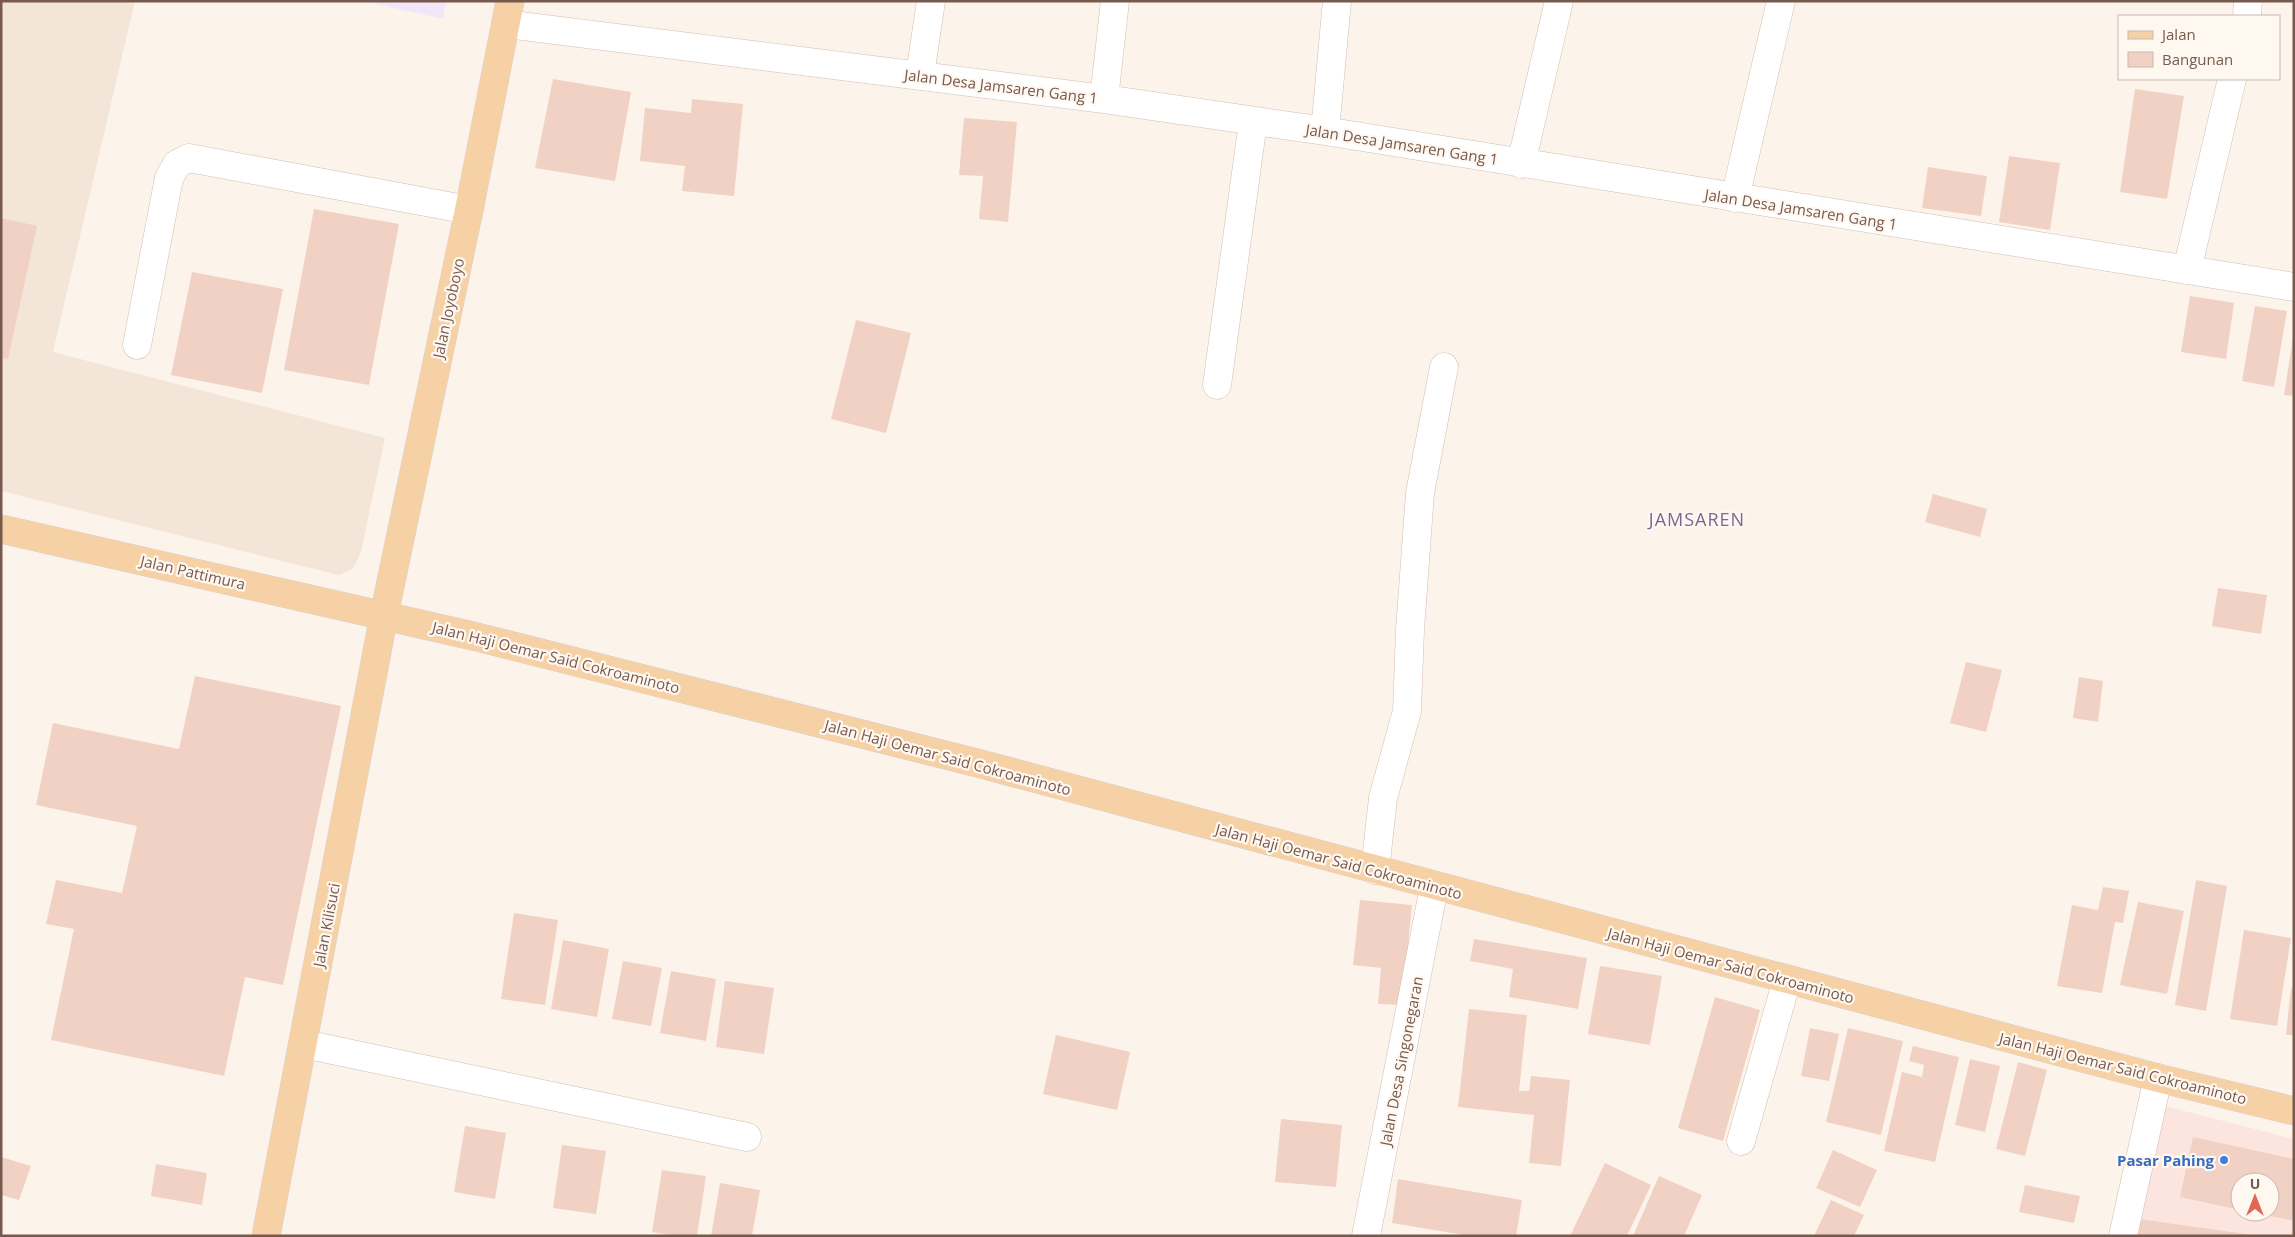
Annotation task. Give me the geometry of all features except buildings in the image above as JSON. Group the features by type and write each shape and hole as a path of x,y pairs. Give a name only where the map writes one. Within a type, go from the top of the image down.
{"main road":[{"name":"Jalan Joyoboyo","path":"384,615 469,210 508,12"},
{"name":"Jalan Pattimura","path":"1,529 384,615"},
{"name":"Jalan Haji Oemar Said Cokroaminoto","path":"384,615 971,762 1434,887 2158,1078 2294,1111"},
{"name":"Jalan Kilisuci","path":"266,1236 384,615"}],"street":[{"path":"920,76 931,1"},
{"path":"1104,99 1115,1"},
{"path":"1325,131 1337,1"},
{"path":"1521,164 1559,1"},
{"path":"1735,198 1781,1"},
{"path":"2247,15 2248,1"},
{"name":"Jalan Desa Jamsaren Gang 1","path":"508,12 920,76 1104,99 1325,131 2294,287"},
{"path":"2187,270 2232,80"},
{"path":"1217,385 1253,122"},
{"path":"138,345 169,178 176,164 189,158 469,210"},
{"path":"1374,870 1383,798 1407,711 1410,630 1420,492 1444,367"},
{"name":"Jalan Desa Singonegaran","path":"1366,1236 1434,887"},
{"path":"1741,1141 1787,980"},
{"path":"304,1044 747,1137"},
{"path":"2124,1236 2158,1078"}],"shaded area":[{"path":"1,1 135,1 53,352 385,438 361,552 353,569 339,575 1,491"},
{"path":"363,1 446,1 443,19"},
{"name":"Pasar Pahing","path":"2165,1106 2294,1139 2294,1236 2138,1236"}],"place":[{"name":"Pasar Pahing","path":"2224,1160"}],"district":[{"name":"JAMSAREN","path":"1697,519"}]}
